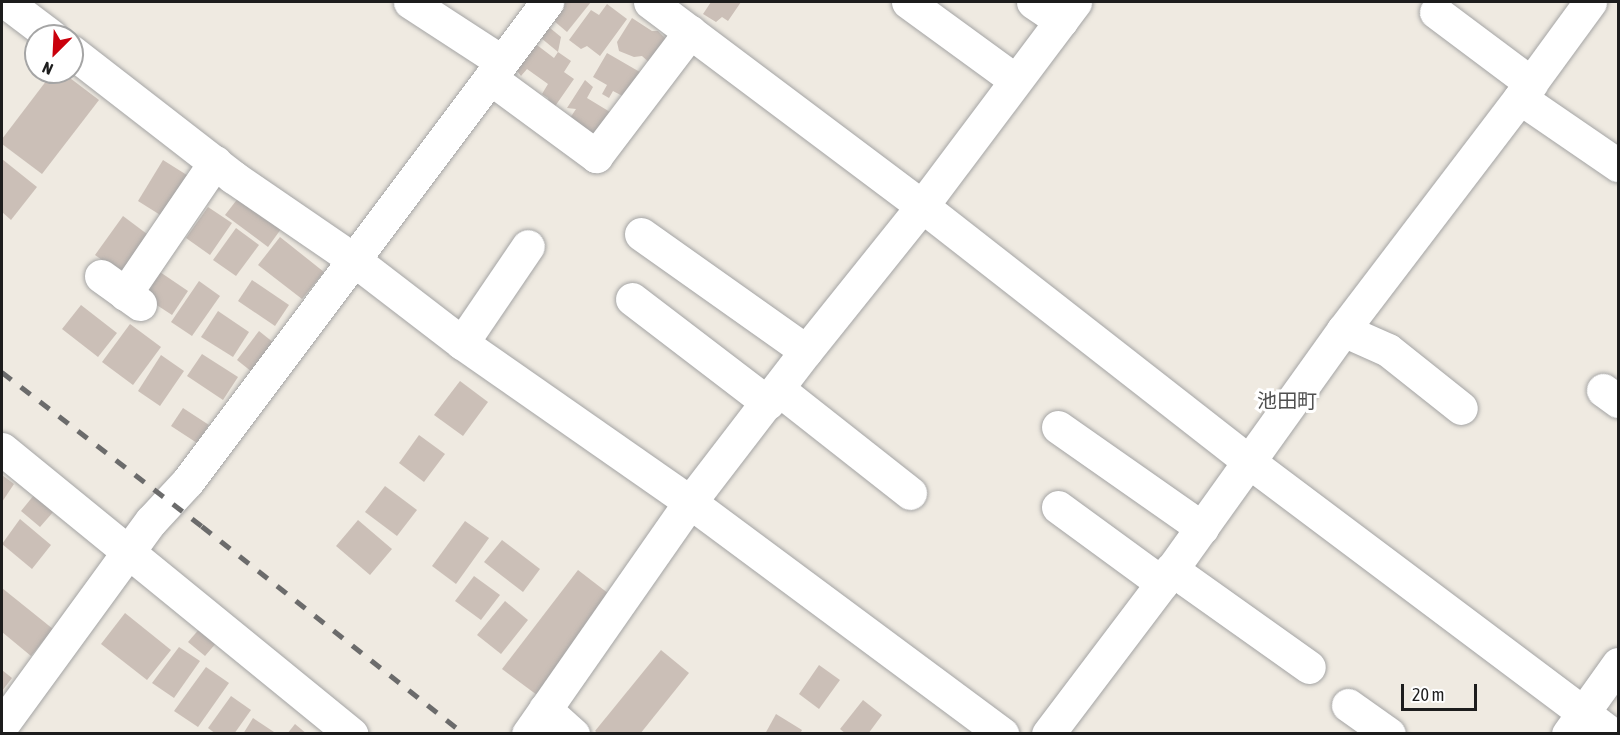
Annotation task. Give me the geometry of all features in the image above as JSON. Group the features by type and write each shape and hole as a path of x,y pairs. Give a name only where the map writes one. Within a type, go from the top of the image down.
{"street":[{"path":"410,2 496,69 596,156 690,32"},
{"path":"2,724 151,521 188,481 547,2"},
{"path":"650,2 922,206 1576,722 1612,734"},
{"path":"908,2 1015,80"},
{"path":"573,734 537,721 690,502 806,351 922,206 1068,11 1034,2"},
{"path":"1048,734 1167,576 1343,330 1526,90 1590,2"},
{"path":"9,8 33,24"},
{"path":"1436,12 1618,165"},
{"path":"84,61 215,162 354,260 462,343 690,502 1002,734"},
{"path":"122,292 215,162"},
{"path":"641,234 806,351"},
{"path":"462,343 528,246"},
{"path":"632,299 910,493"},
{"path":"1343,330 1388,350 1461,408"},
{"path":"1058,427 1202,528"},
{"path":"2,449 352,734"},
{"path":"1058,507 1309,668"},
{"path":"1576,722 1618,663"},
{"path":"1348,705 1389,734"}],"building":[{"path":"558,2 591,2 567,32 547,15"},
{"path":"711,2 741,2 728,21 722,17 716,22 703,14"},
{"path":"607,4 627,19 600,56 587,46 581,49 569,40 591,10 599,15"},
{"path":"632,18 652,31 658,31 667,40 652,65 642,56 634,57 619,51 617,42"},
{"path":"544,23 561,37 558,52 535,33"},
{"path":"529,39 554,58 558,52 571,61 564,72 574,79 551,112 548,98 542,94 548,84 527,69 521,76 511,63"},
{"path":"607,53 645,75 630,100 613,91 609,98 602,94 607,85 593,77"},
{"path":"585,80 593,87 587,98 615,115 599,140 568,121 576,109 567,108"},
{"path":"44,84 78,84 99,100 42,174 2,144 2,139"},
{"path":"2,159 37,187 11,220 2,212"},
{"path":"163,160 190,177 165,218 138,201"},
{"path":"239,197 281,229 268,247 225,215"},
{"path":"208,207 232,223 210,255 186,238"},
{"path":"123,216 151,237 123,275 95,255"},
{"path":"236,228 259,245 236,276 213,260"},
{"path":"280,237 324,272 302,299 258,265"},
{"path":"157,270 188,291 172,315 140,294"},
{"path":"252,280 289,305 275,326 238,301"},
{"path":"199,281 220,296 192,336 171,322"},
{"path":"81,305 117,333 98,357 62,329"},
{"path":"218,311 249,332 233,357 201,337"},
{"path":"130,324 161,347 133,385 102,362"},
{"path":"259,331 274,343 252,372 237,360"},
{"path":"202,354 238,377 223,400 187,376"},
{"path":"161,355 184,371 160,406 138,391"},
{"path":"460,381 488,402 463,436 434,415"},
{"path":"183,408 209,425 197,443 171,426"},
{"path":"419,435 445,454 424,482 399,463"},
{"path":"2,475 14,484 2,502"},
{"path":"385,486 417,510 397,536 365,512"},
{"path":"34,495 54,511 40,527 21,511"},
{"path":"20,519 51,545 32,569 2,544"},
{"path":"358,520 392,549 370,575 336,546"},
{"path":"465,521 489,538 456,584 432,566"},
{"path":"502,540 540,569 523,592 484,562"},
{"path":"578,570 613,597 537,695 502,669"},
{"path":"474,576 500,595 481,620 455,601"},
{"path":"2,588 53,629 31,656 2,632"},
{"path":"505,601 528,620 501,654 477,635"},
{"path":"125,613 171,650 147,680 101,644"},
{"path":"201,627 217,642 205,656 188,642"},
{"path":"179,647 200,661 174,698 152,683"},
{"path":"661,650 689,673 640,734 599,734 595,731"},
{"path":"819,665 840,680 819,709 799,694"},
{"path":"206,667 229,683 198,727 174,711"},
{"path":"2,670 12,678 2,691"},
{"path":"231,696 251,710 234,734 216,734 208,728"},
{"path":"863,700 882,715 868,734 846,734 840,729"},
{"path":"776,714 802,730 800,734 765,734"},
{"path":"253,718 277,734 243,734"},
{"path":"295,724 307,734 287,734"}],"railway":[{"path":"2,372 202,526 464,734"}],"district":[{"name":"池田町","path":"1287,400"}]}
